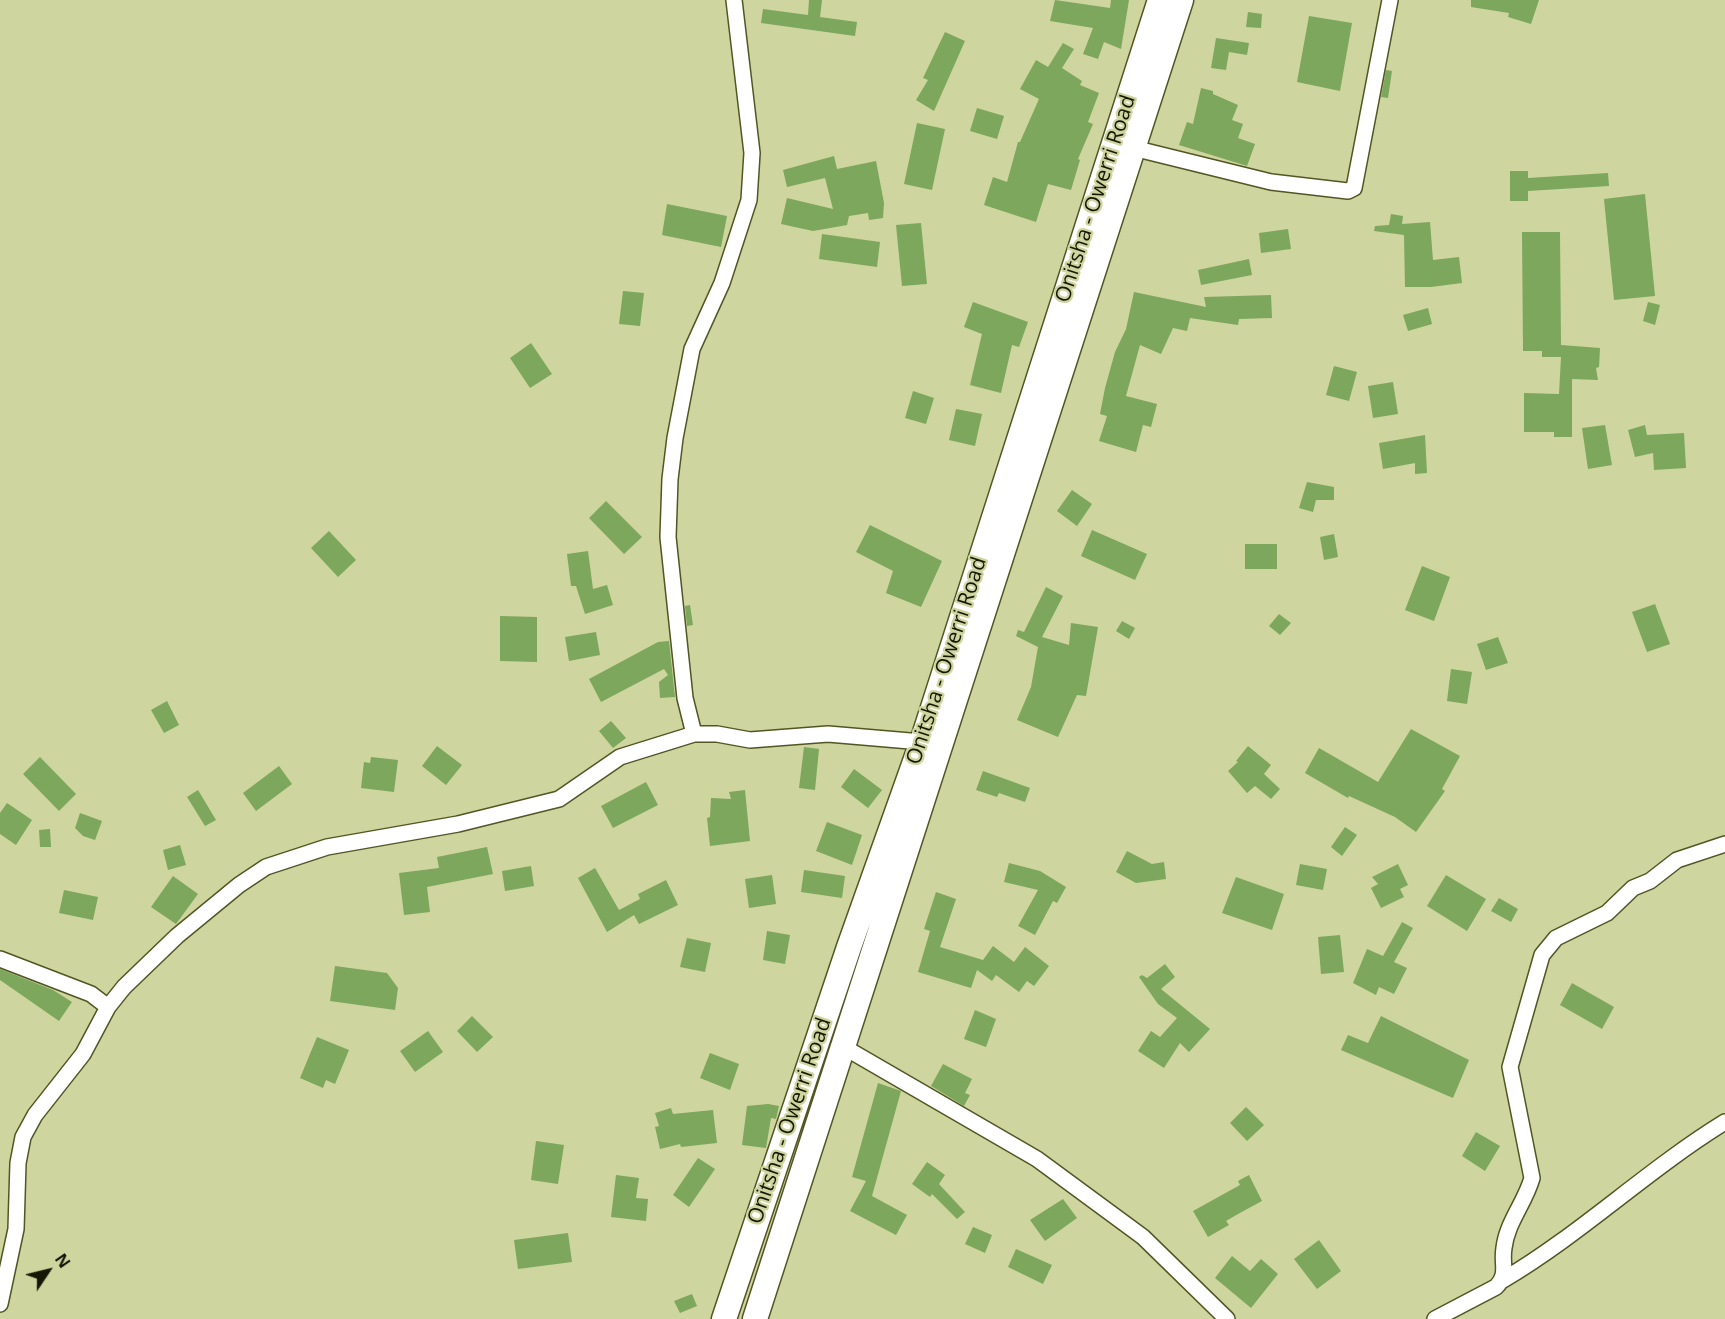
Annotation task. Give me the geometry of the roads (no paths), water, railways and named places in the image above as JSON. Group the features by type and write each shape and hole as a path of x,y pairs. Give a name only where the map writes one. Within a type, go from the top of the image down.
{"highway":[{"name":"Onitsha - Owerri Road","path":"724,1319 849,947 922,742 1160,0"},
{"name":"Onitsha - Owerri Road","path":"755,1319 1181,0"}],"street":[{"path":"694,734 685,698 668,537 670,479 675,438 692,349 726,273 749,200 752,153 734,0"},
{"path":"1133,148 1271,182 1348,190 1354,188 1390,0"},
{"path":"0,1304 16,1229 18,1163 23,1137 35,1115 87,1047 108,1007 144,967 177,936 239,885 266,867 327,847 458,824 549,802 579,787 620,757 694,734 750,740 828,734 922,742"},
{"path":"1503,1280 1505,1271 1503,1250 1510,1223 1528,1191 1532,1178 1510,1067 1542,955 1556,938 1607,913 1633,888 1650,881 1677,860 1725,844"},
{"path":"0,959 91,994 108,1007"},
{"path":"842,1046 1037,1159 1143,1237 1227,1319"},
{"path":"1436,1319 1496,1287 1503,1280 1535,1262 1679,1150 1725,1122"}]}
